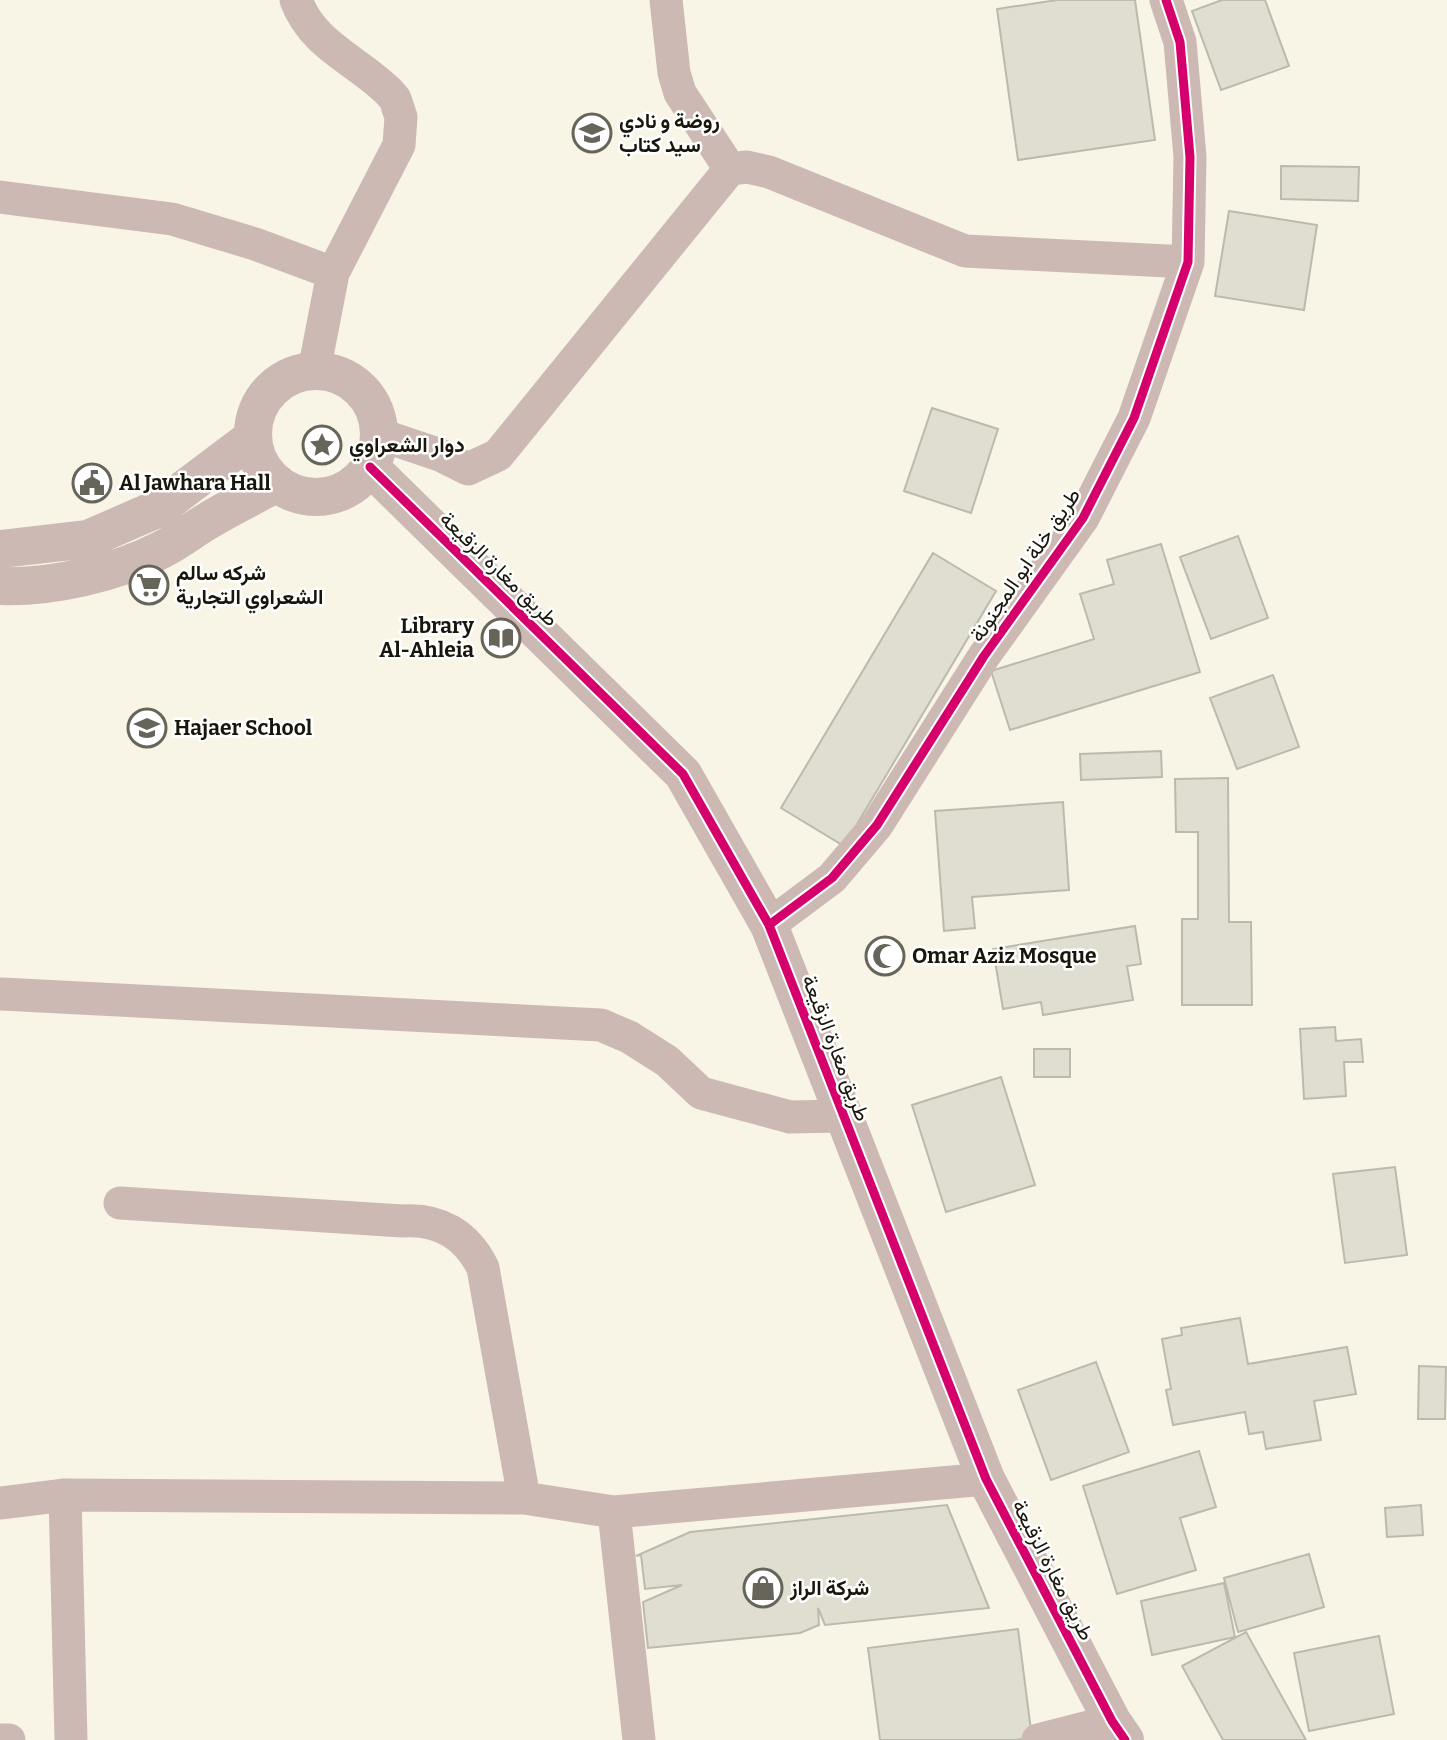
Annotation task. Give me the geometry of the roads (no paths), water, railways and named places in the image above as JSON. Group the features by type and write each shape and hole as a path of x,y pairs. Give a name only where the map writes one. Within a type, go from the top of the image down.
{"street":[{"path":"296,0 308,24 322,41 389,92 401,117 402,127 399,145 333,273 314,371"},
{"path":"666,0 674,73 680,93 730,169"},
{"name":"طريق خلة ابو المجنونة","path":"769,925 832,878 877,825 984,656 1083,518 1134,418 1188,262 1189,157 1180,42 1166,0"},
{"path":"375,451 440,455 468,469 498,455 730,169 747,167 769,172 965,251 1188,262"},
{"path":"0,197 172,219 255,244 333,273"},
{"path":"314,371 334,373 353,382 367,396 377,414 375,451 366,476 349,489 328,497 306,497 285,490 268,477 257,457 252,438 254,418 262,400 276,385 294,374 314,371"},
{"path":"0,549 88,539 159,508 252,438"},
{"name":"طريق مغارة الزقيعة","path":"375,451 683,774 769,925 986,1479 1119,1731"},
{"path":"0,586 15,587 74,579 118,568 161,550 277,483"},
{"path":"2,994 601,1025 629,1037 667,1061 701,1093 790,1117 843,1116"},
{"path":"120,1203 414,1220 439,1224 451,1230 470,1246 483,1268 524,1498"},
{"path":"0,1503 65,1495 524,1498 614,1512 986,1479"},
{"path":"65,1495 71,1740"},
{"path":"614,1512 639,1740"},
{"path":"1038,1740 1119,1731"},
{"path":"0,1740 9,1740"}],"place":[{"name":"روضة و نادي سيد كتاب","path":"592,133"},
{"name":"دوار الشعراوي","path":"322,445"},
{"name":"Al Jawhara Hall","path":"92,483"},
{"name":"شركه سالم الشعراوي التجارية","path":"149,585"},
{"name":"Library Al-Ahleia","path":"501,638"},
{"name":"Hajaer School","path":"147,728"},
{"name":"Omar Aziz Mosque","path":"885,956"},
{"name":"شركة الراز","path":"763,1588"}]}
